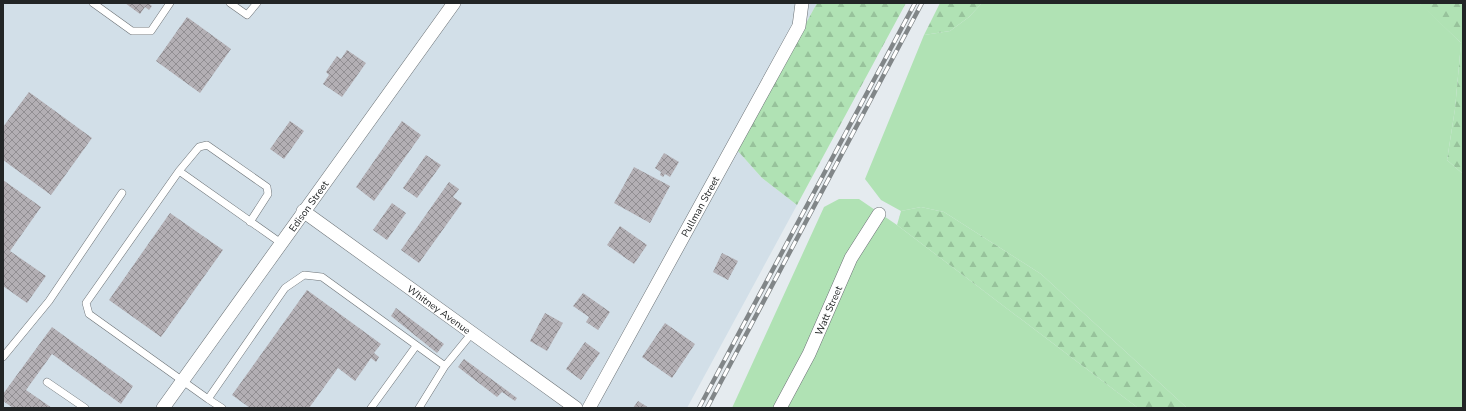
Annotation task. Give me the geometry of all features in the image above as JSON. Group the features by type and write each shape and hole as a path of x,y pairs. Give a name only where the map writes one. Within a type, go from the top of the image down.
{"street":[{"name":"Edison Street","path":"163,408 454,3"},
{"name":"Pullman Street","path":"589,408 799,26 802,3"},
{"name":"Whitney Avenue","path":"304,211 576,408"},
{"name":"Watt Street","path":"780,408 809,354 851,258 879,214"}],"lane":[{"path":"93,3 132,31 151,31 170,3"},
{"path":"230,3 247,15 257,3"},
{"path":"222,408 89,314 86,303 180,171 199,147 207,145 267,187 268,194 250,222"},
{"path":"180,171 281,243"},
{"path":"3,357 49,301 122,193"},
{"path":"208,399 285,288 304,276 322,277 445,366"},
{"path":"419,408 445,366 472,333"},
{"path":"371,408 416,346"},
{"path":"47,382 85,408"}],"shaded area":[{"path":"3,3 817,3 737,150 762,178 797,205 687,408 3,408"}],"green space":[{"path":"817,3 906,3 797,205 762,178 737,150"},
{"path":"940,3 982,3 969,17 950,31 924,35"},
{"path":"982,3 1419,3 1423,6 1461,43 1455,109 1447,160 1463,174 1463,408 1187,408 1041,274 944,212 921,207 901,211 881,200 865,179 924,35 950,31 969,17"},
{"path":"1419,3 1463,3 1463,174 1447,160 1455,109 1461,43"},
{"path":"839,199 859,199 897,225 1138,408 732,408 824,207"},
{"path":"921,207 944,212 1041,274 1187,408 1138,408 897,225 901,211"}],"building":[{"path":"125,3 148,3 152,6 149,10 145,7 140,14"},
{"path":"187,17 231,49 200,93 156,61"},
{"path":"347,50 366,63 342,97 323,84 329,75 326,72 337,56 341,59"},
{"path":"29,92 92,138 51,195 3,160 3,127"},
{"path":"290,121 304,131 284,159 270,149"},
{"path":"402,121 421,135 374,201 356,187"},
{"path":"664,153 679,162 670,177 665,174 663,177 660,175 661,172 655,168"},
{"path":"426,155 441,165 417,198 403,188"},
{"path":"634,167 670,186 650,223 614,203"},
{"path":"3,180 41,207 10,251 46,276 27,303 3,286"},
{"path":"449,182 459,189 453,197 462,203 419,263 401,250"},
{"path":"392,203 406,213 387,240 373,230"},
{"path":"170,213 223,250 161,337 109,300"},
{"path":"620,226 647,245 634,264 607,245"},
{"path":"722,253 738,261 728,280 713,272"},
{"path":"307,290 381,344 374,353 379,357 376,362 371,358 355,381 338,368 309,408 250,408 232,395"},
{"path":"583,293 610,312 598,330 586,322 589,317 573,306"},
{"path":"396,308 444,344 437,353 391,316"},
{"path":"545,313 563,323 547,351 530,341"},
{"path":"665,323 695,344 672,378 642,357"},
{"path":"52,327 133,386 121,404 52,354 26,390 52,408 13,408 3,401 3,394"},
{"path":"585,342 600,353 581,380 566,369"},
{"path":"464,359 517,398 515,401 502,392 497,397 458,367"},
{"path":"638,401 649,408 633,408"}],"railway":[{"path":"699,408 915,3"},
{"path":"707,408 922,3"}]}
